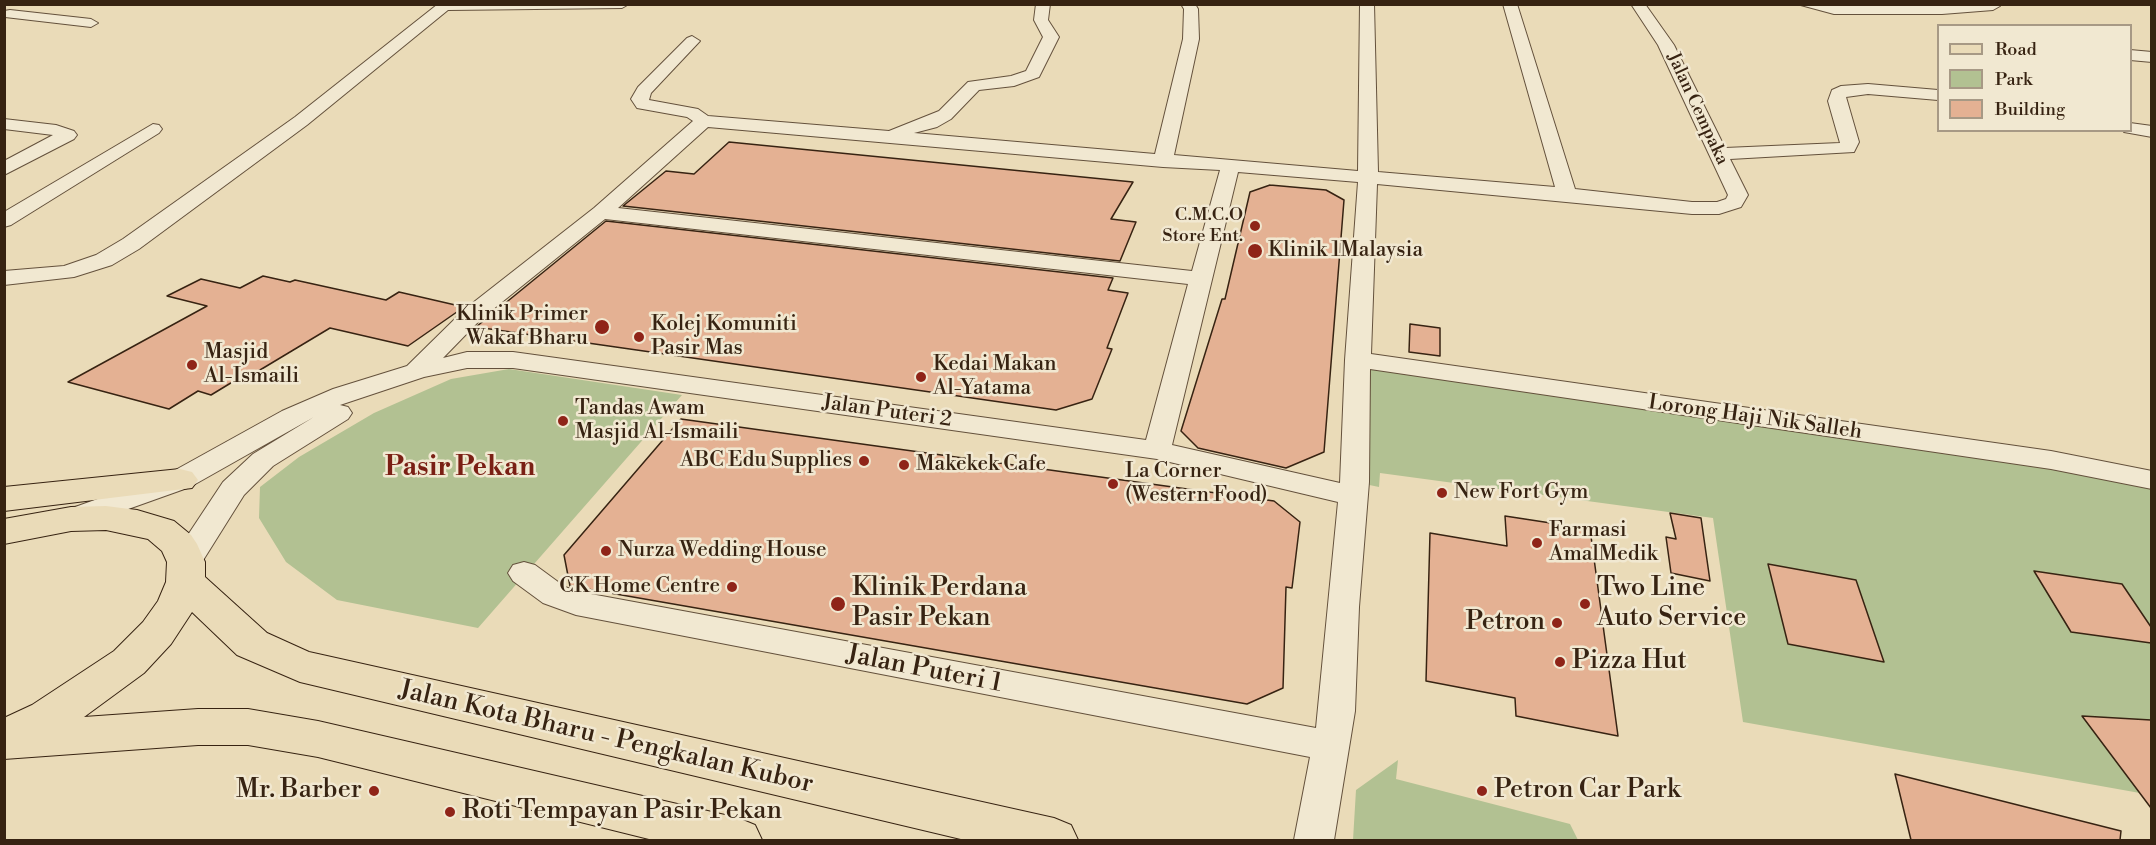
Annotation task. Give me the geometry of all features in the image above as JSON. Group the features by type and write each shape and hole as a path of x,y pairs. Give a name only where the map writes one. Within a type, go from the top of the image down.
{"main road":[{"path":"5,524 180,480"},
{"name":"Jalan Kota Bharu - Pengkalan Kubor","path":"5,524 106,518 137,522 161,530 178,544 185,572 252,644 300,666 1054,840"},
{"path":"4,740 83,696 129,662 157,633 176,606 185,572"},
{"path":"4,740 198,727 248,727 318,739 738,840"}],"street":[{"path":"7,14 40,4"},
{"path":"4,278 66,272 104,260 131,244 306,116 445,5 622,4"},
{"path":"880,137 931,123 945,115 974,86 1020,80 1034,74 1051,37 1041,20 1043,4"},
{"path":"1162,161 1191,39 1191,9 1188,4"},
{"path":"1314,840 1337,711 1354,496 1358,360 1368,177 1367,4"},
{"path":"692,41 666,65 640,99 644,104 692,113 704,122 1567,194 1510,4"},
{"name":"Jalan Cempaka","path":"1567,194 1692,208 1719,208 1734,203 1738,195 1666,45 1638,4"},
{"path":"1804,4 1834,10 1942,10 1993,6"},
{"path":"1942,10 1952,24"},
{"path":"7,14 90,23"},
{"path":"2132,55 2151,57"},
{"path":"1718,154 1847,148 1850,142 1837,101 1838,94 1847,90 1868,89 1937,95"},
{"path":"185,572 233,489 263,460 313,427 417,371 473,314 601,212 704,122"},
{"path":"4,123 56,130 68,135 4,169"},
{"path":"2132,128 2151,132"},
{"path":"4,220 153,129"},
{"path":"1157,450 1203,279 1230,167"},
{"path":"601,212 1203,279"},
{"name":"Jalan Puteri 2","path":"417,371 467,360 513,360 1157,450 1354,496"},
{"name":"Lorong Haji Nik Salleh","path":"1358,360 2051,460 2151,480"},
{"path":"71,519 180,480 291,417 342,395 417,371"},
{"name":"Jalan Puteri 1","path":"524,573 554,596 576,603 1331,746"}],"green space":[{"path":"1358,360 2151,480 2151,795 1743,722 1713,518 1380,473 1379,487 1355,482"},
{"path":"509,369 682,395 478,628 337,600 286,562 259,518 260,487 299,457 374,413 451,379"},
{"path":"1398,760 1396,779 1570,824 1578,840 1353,840 1356,790"}],"building":[{"path":"729,142 1133,182 1111,219 1136,222 1120,261 623,206 666,171 694,174"},
{"path":"1270,185 1326,190 1344,200 1324,452 1286,468 1198,448 1181,431 1222,299 1225,299 1250,192"},
{"path":"606,221 1113,278 1108,290 1128,293 1107,348 1112,349 1092,399 1056,410 476,327"},
{"path":"263,276 290,282 295,280 386,300 399,292 464,307 408,346 330,328 245,379 239,378 211,395 198,391 169,409 68,382 207,306 167,296 201,279 240,288"},
{"path":"1410,324 1440,328 1440,356 1409,352"},
{"path":"681,419 1274,501 1300,522 1292,588 1286,587 1283,688 1247,704 570,586 564,555"},
{"path":"1670,513 1701,518 1710,581 1671,573 1666,537 1676,539"},
{"name":"Petron","path":"1505,516 1590,529 1618,736 1516,716 1515,698 1426,681 1430,533 1507,546"},
{"path":"1768,564 1856,580 1884,662 1788,644"},
{"path":"2034,571 2122,584 2151,627 2151,643 2071,632"},
{"path":"2082,716 2151,720 2151,808"},
{"path":"1895,774 2121,831 2120,840 1911,840"}],"place":[{"name":"C.M.C.O Store Ent.","path":"1255,226"},
{"name":"Klinik 1Malaysia","path":"1255,251"},
{"name":"Klinik Primer Wakaf Bharu","path":"602,327"},
{"name":"Kolej Komuniti Pasir Mas","path":"639,337"},
{"name":"Masjid Al-Ismaili","path":"192,365"},
{"name":"Kedai Makan Al-Yatama","path":"921,377"},
{"name":"Tandas Awam Masjid Al-Ismaili","path":"563,421"},
{"name":"ABC Edu Supplies","path":"864,461"},
{"name":"Makekek Cafe","path":"904,465"},
{"name":"La Corner (Western Food)","path":"1113,484"},
{"name":"New Fort Gym","path":"1442,493"},
{"name":"Farmasi AmalMedik","path":"1537,543"},
{"name":"Nurza Wedding House","path":"606,551"},
{"name":"CK Home Centre","path":"732,587"},
{"name":"Klinik Perdana Pasir Pekan","path":"838,604"},
{"name":"Two Line Auto Service","path":"1585,604"},
{"name":"Petron","path":"1557,623"},
{"name":"Pizza Hut","path":"1560,662"},
{"name":"Mr. Barber","path":"374,791"},
{"name":"Petron Car Park","path":"1482,791"},
{"name":"Roti Tempayan Pasir Pekan","path":"450,812"}],"district":[{"name":"Pasir Pekan","path":"460,469"}]}
